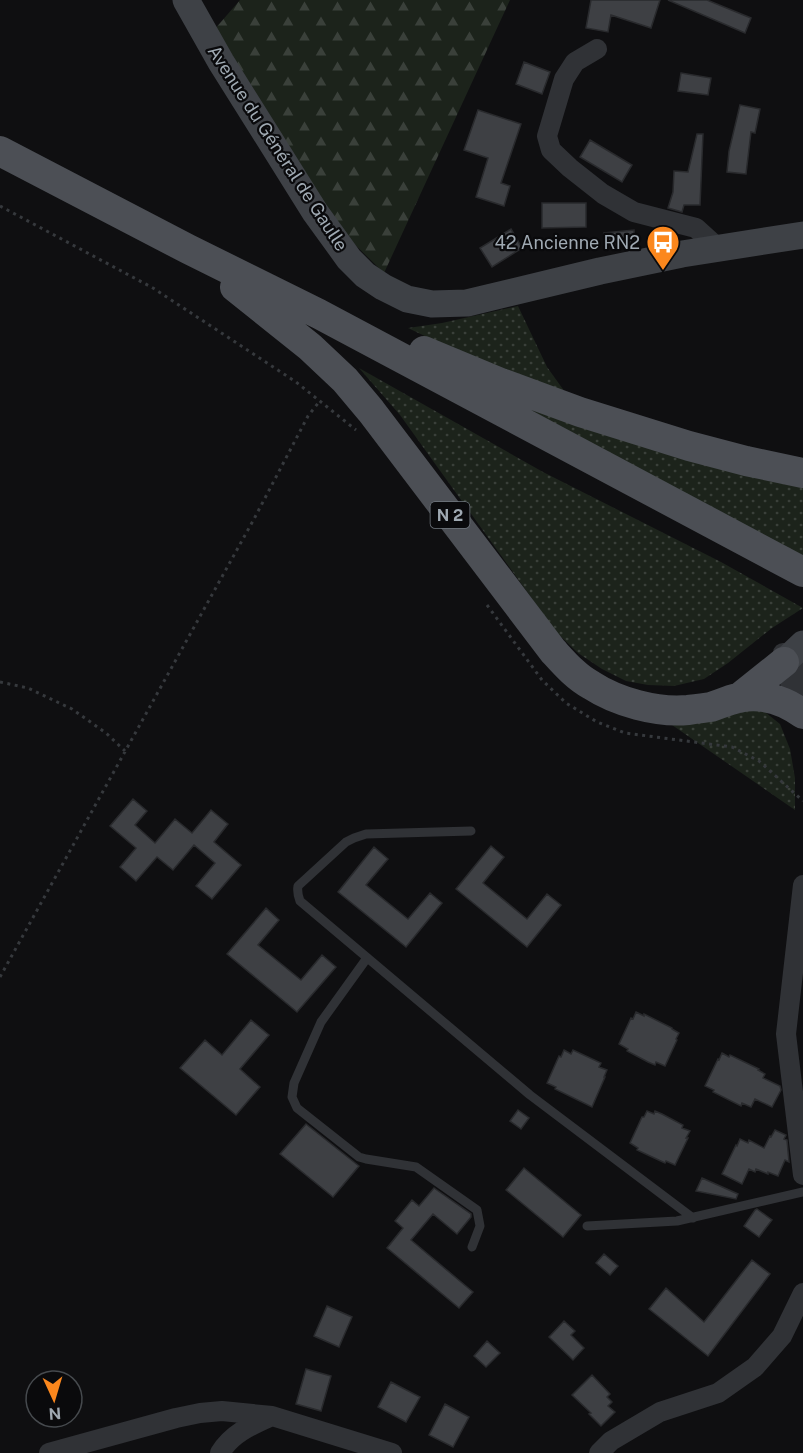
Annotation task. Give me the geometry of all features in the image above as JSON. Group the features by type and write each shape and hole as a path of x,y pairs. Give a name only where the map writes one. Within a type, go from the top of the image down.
{"main road":[{"name":"Avenue du Général de Gaulle","path":"186,0 221,62 322,222 349,259 365,275 407,299 432,304 467,303 600,271 718,248 803,235"},
{"name":"N 2","path":"0,151 319,314 803,572"},
{"name":"N 2","path":"188,249 303,341 345,380 553,651 590,685 625,702 658,709 685,710 710,707 739,698 796,654"},
{"name":"N 2","path":"319,314 431,354 580,412 689,446 803,473"},
{"path":"739,698 757,696 777,700 792,705 803,714"}],"street":[{"path":"597,49 575,62 564,79 547,136 551,150 603,194 634,212 696,228 718,248"},
{"path":"796,654 783,655 784,648 803,637"},
{"path":"796,654 801,671 803,698"},
{"path":"796,654 788,678 803,707"},
{"path":"803,885 786,1034 803,1175"},
{"path":"599,1453 611,1441 660,1412 718,1393 755,1367 782,1336 803,1293"},
{"path":"49,1453 176,1418 222,1411 273,1416 393,1453"},
{"path":"220,1453 225,1444 244,1429 273,1416"}],"lane":[{"path":"471,831 366,834 354,838 346,842 298,886 300,902 530,1095 693,1218"},
{"path":"367,958 321,1022 294,1083 292,1097 297,1108 359,1156 366,1160 416,1167 477,1210 480,1226 472,1247"},
{"path":"587,1226 677,1221 803,1192"}],"path":[{"path":"0,206 153,288 296,382 319,402 308,416 254,519 0,978"},
{"path":"0,682 28,688 72,709 106,733 126,751"}],"green space":[{"path":"240,0 510,0 384,273 341,231 214,30"},
{"path":"518,306 547,367 565,392 481,363 408,328 442,323"},
{"path":"359,368 543,472 721,562 803,608 772,628 704,679 674,686 648,685 626,681 602,669 578,653 556,632 400,415"},
{"path":"478,383 803,485 803,556"},
{"path":"733,706 765,712 780,724 790,749 795,778 795,810 672,725"}],"building":[{"path":"591,0 660,0 651,28 611,15 608,32 586,28"},
{"path":"668,0 707,0 751,18 745,33"},
{"path":"524,62 550,72 542,94 516,84"},
{"path":"681,73 711,78 708,95 678,91"},
{"path":"740,105 760,109 755,133 751,132 746,174 727,172 729,151"},
{"path":"478,110 521,124 501,183 510,186 504,206 476,197 488,158 464,150"},
{"path":"697,134 703,134 700,205 684,205 682,212 668,208 673,192 674,171 688,172"},
{"path":"590,140 632,165 622,182 580,157"},
{"path":"542,203 586,203 586,227 542,228"},
{"path":"511,229 522,248 492,267 480,248"},
{"path":"634,230 635,244 605,247 604,233"},
{"path":"133,799 147,811 135,825 155,843 175,819 192,833 211,810 228,824 214,842 241,865 212,899 196,886 215,863 194,845 173,870 157,857 136,881 120,867 136,848 110,826"},
{"path":"491,846 504,857 483,883 527,919 547,894 561,905 527,947 456,889"},
{"path":"374,847 388,859 366,885 408,919 430,893 442,903 406,947 338,892"},
{"path":"266,908 279,920 258,945 301,980 322,955 336,967 297,1012 227,954"},
{"path":"636,1012 679,1033 665,1066 656,1062 655,1065 648,1062 619,1044"},
{"path":"251,1020 269,1035 240,1069 260,1087 236,1115 180,1068 205,1040 222,1055"},
{"path":"564,1050 571,1054 573,1050 601,1063 599,1067 607,1070 592,1107 547,1083"},
{"path":"722,1053 759,1069 765,1074 763,1078 780,1086 781,1090 772,1107 755,1099 751,1107 742,1103 741,1106 705,1086"},
{"path":"518,1110 529,1118 521,1129 510,1121"},
{"path":"647,1111 662,1114 690,1131 675,1165 666,1161 665,1163 637,1150 638,1148 630,1143"},
{"path":"306,1124 359,1166 333,1197 280,1154"},
{"path":"775,1130 786,1135 784,1139 787,1140 789,1162 785,1160 778,1176 749,1169 742,1184 722,1174 740,1139 748,1143 749,1140 764,1148"},
{"path":"524,1168 581,1215 563,1237 506,1190"},
{"path":"702,1178 738,1194 736,1199 696,1191"},
{"path":"434,1188 471,1214 471,1217 457,1234 433,1214 411,1240 473,1292 459,1308 387,1248 403,1228 395,1221 412,1200 419,1206"},
{"path":"757,1209 772,1220 759,1237 744,1226"},
{"path":"604,1254 618,1266 610,1275 596,1263"},
{"path":"752,1260 770,1274 708,1356 649,1309 666,1288 704,1322"},
{"path":"327,1306 352,1317 339,1347 314,1336"},
{"path":"564,1321 575,1331 571,1335 584,1348 573,1360 549,1337"},
{"path":"487,1341 500,1353 486,1367 474,1356"},
{"path":"306,1369 331,1376 321,1411 296,1404"},
{"path":"592,1375 610,1394 607,1397 612,1402 608,1406 615,1412 601,1426 572,1395"},
{"path":"391,1382 420,1397 406,1422 378,1407"},
{"path":"445,1404 469,1417 453,1447 429,1435"}],"place":[{"name":"42 Ancienne RN2","path":"663,271"}]}
